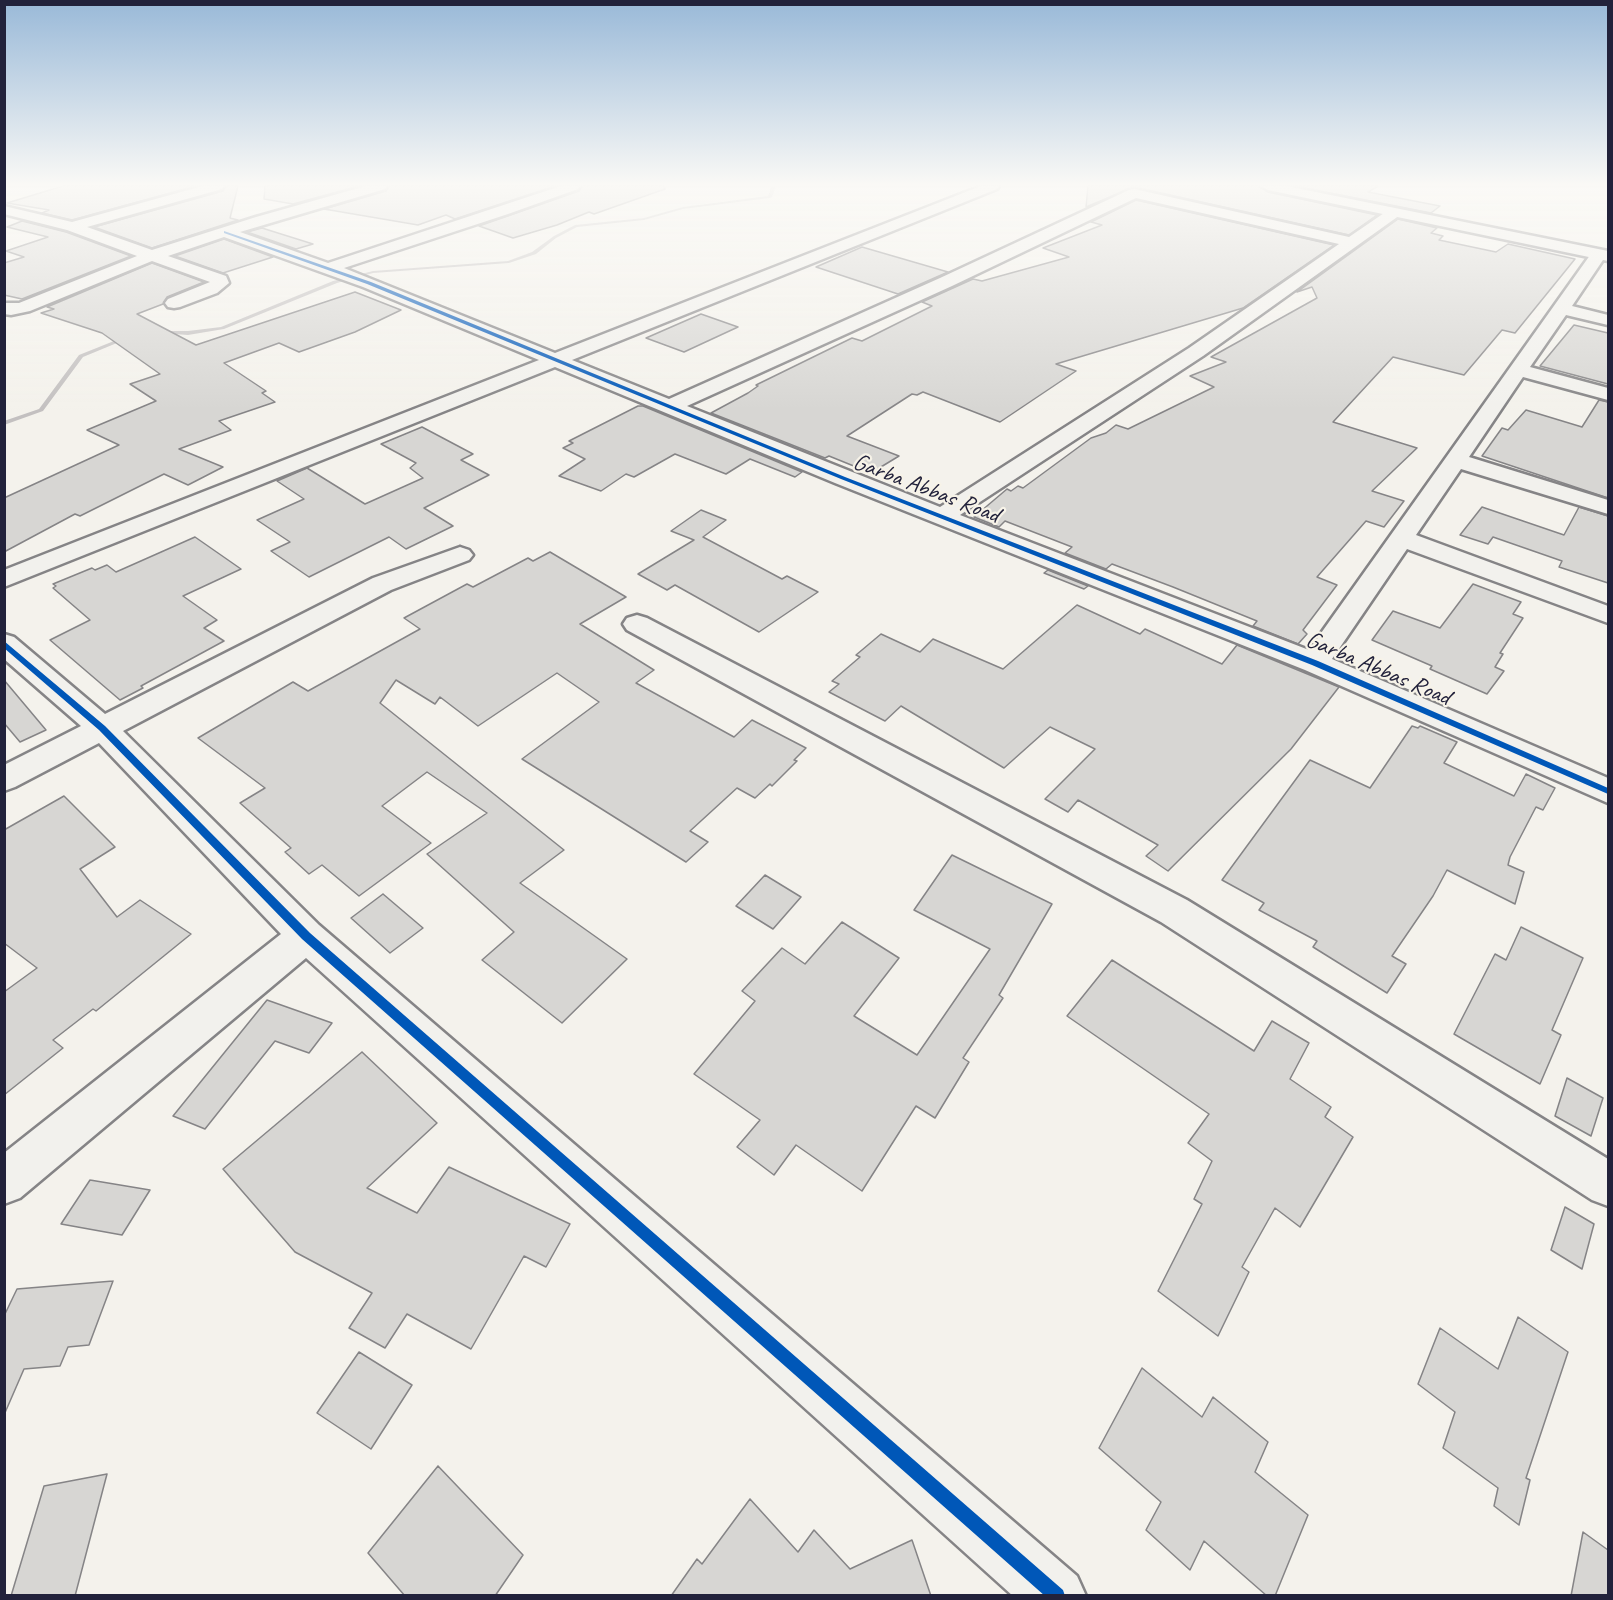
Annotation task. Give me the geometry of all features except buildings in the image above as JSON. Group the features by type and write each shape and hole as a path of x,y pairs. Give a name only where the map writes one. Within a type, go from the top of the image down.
{"street":[{"path":"4,308 24,306 138,261"},
{"path":"164,261 220,280 221,283 174,303"},
{"name":"Garba Abbas Road","path":"309,261 1315,663 1608,791"},
{"path":"336,270 363,261"},
{"path":"4,579 804,261"},
{"path":"670,406 992,261"},
{"path":"943,516 1196,352 1325,261"},
{"path":"1315,663 1560,308 1599,261"},
{"path":"1560,308 1608,320"},
{"path":"1518,370 1608,394"},
{"path":"1456,460 1608,507"},
{"path":"1401,538 1607,611"},
{"path":"4,779 382,584 460,555"},
{"path":"637,624 1174,911 1608,1184"},
{"path":"4,643 102,728 306,936 1050,1593"},
{"path":"4,1182 306,936"}],"waterway":[{"path":"160,332 188,333 222,328 335,282 373,272 513,261"},
{"path":"4,423 41,410 81,356 126,338"}],"cycle path":[{"path":"306,261 369,283 843,478 1315,663 1608,791"},
{"path":"4,643 102,728 306,936 1057,1596"}]}
